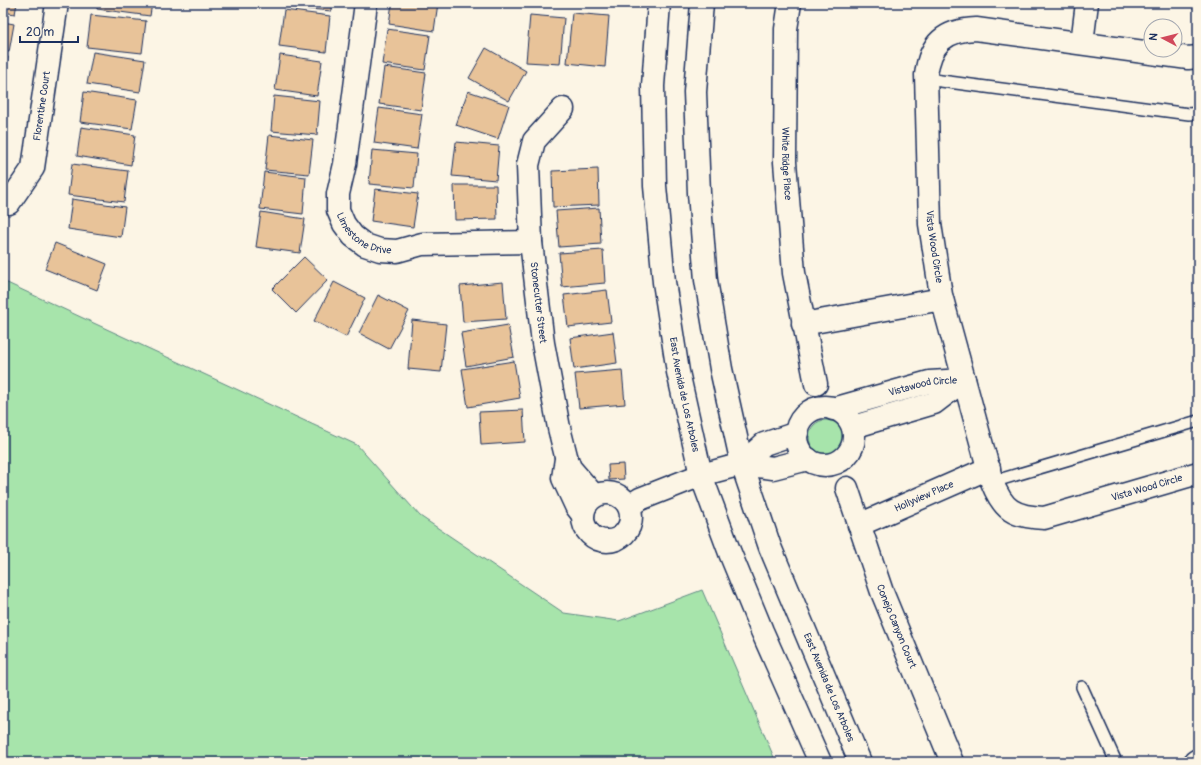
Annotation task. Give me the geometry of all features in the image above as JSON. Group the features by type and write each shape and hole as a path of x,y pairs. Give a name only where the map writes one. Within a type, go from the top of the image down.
{"street":[{"name":"Florentine Court","path":"9,203 33,168 57,3"},
{"name":"Limestone Drive","path":"366,3 345,164 338,194 338,210 344,224 353,236 365,245 380,250 397,251 422,244 531,242"},
{"name":"East Avenida de Los Arboles","path":"659,3 653,86 655,186 664,282 678,372 701,475 730,553 762,631 820,762"},
{"name":"East Avenida de Los Arboles","path":"702,3 695,92 699,193 706,280 721,369 742,464 770,547 860,762"},
{"name":"White Ridge Place","path":"790,3 786,29 785,162 794,273 816,384"},
{"path":"1082,44 1087,3"},
{"name":"Vista Wood Circle","path":"1198,57 1188,58 976,29 961,30 946,36 934,47 927,60 926,79 930,224 942,299 990,475 998,497 1013,512 1027,518 1044,518 1198,473"},
{"name":"Stonecutter Street","path":"563,109 534,141 528,165 531,242 543,343 566,456 570,468 595,495"},
{"path":"803,324 942,299"},
{"name":"Vistawood Circle","path":"797,433 799,424 804,417 812,411 820,408 833,409 929,382 964,380"},
{"name":"Vistawood Circle","path":"852,427 934,403 964,380"},
{"path":"742,464 764,444 797,433 799,448 808,459 816,464 834,464 842,460 849,453 853,445 854,436 849,420 844,414 833,409"},
{"path":"566,456 563,478 576,506 582,515 587,531 593,537 608,542 616,540 626,532 631,522 631,514 624,499 618,495 610,493 595,495 589,500 582,515"},
{"path":"628,506 701,475 742,464 773,468 808,459"},
{"name":"Hollyview Place","path":"859,525 990,475"},
{"name":"Conejo Canyon Court","path":"847,488 882,592 952,762"}],"lane":[{"path":"926,79 1189,114 1198,113"},
{"path":"990,475 1198,421"},
{"path":"1082,687 1116,762"}],"green space":[{"path":"3,281 357,445 420,516 564,613 619,621 702,590 776,762 3,762"},
{"path":"823,420 829,420 833,421 840,427 843,437 842,444 836,451 829,454 823,454 819,453 812,447 809,440 809,434 810,430 816,423"}],"building":[{"path":"3,3 17,3 15,14 3,12"},
{"path":"97,3 152,3 150,16 97,9"},
{"path":"285,3 332,3 332,11 285,7"},
{"path":"392,3 438,3 434,31 389,24"},
{"path":"284,10 330,16 326,52 279,46"},
{"path":"572,13 609,16 605,67 567,63"},
{"path":"91,15 146,21 142,53 87,47"},
{"path":"530,15 564,18 560,64 526,62"},
{"path":"3,22 14,24 9,52 3,51"},
{"path":"387,29 430,35 425,70 382,64"},
{"path":"486,48 526,71 509,101 469,78"},
{"path":"93,52 145,60 140,92 87,84"},
{"path":"280,55 322,61 317,96 275,90"},
{"path":"3,56 8,57 4,87 3,87"},
{"path":"384,67 426,73 421,110 379,104"},
{"path":"468,91 509,105 498,139 456,125"},
{"path":"84,92 137,100 132,129 80,122"},
{"path":"274,96 320,101 317,135 271,131"},
{"path":"379,108 422,114 417,149 374,143"},
{"path":"81,127 135,135 131,165 77,156"},
{"path":"269,135 313,140 309,174 265,170"},
{"path":"456,142 499,146 496,180 452,176"},
{"path":"372,150 417,154 414,188 369,184"},
{"path":"72,164 128,171 124,202 68,195"},
{"path":"598,169 599,205 553,207 552,171"},
{"path":"264,172 306,177 303,214 260,209"},
{"path":"454,185 496,185 497,219 455,220"},
{"path":"375,189 418,194 413,227 371,221"},
{"path":"72,199 125,207 121,237 68,229"},
{"path":"599,208 601,244 559,247 556,211"},
{"path":"261,212 305,219 300,253 256,247"},
{"path":"55,243 107,264 97,290 45,269"},
{"path":"603,250 605,283 562,287 559,253"},
{"path":"304,257 328,280 296,313 272,289"},
{"path":"334,282 365,298 346,337 314,321"},
{"path":"503,282 506,319 463,322 460,286"},
{"path":"607,290 611,322 568,327 564,295"},
{"path":"378,295 409,311 389,349 359,333"},
{"path":"412,320 446,324 441,372 408,369"},
{"path":"508,325 514,357 466,366 461,333"},
{"path":"613,332 617,363 574,369 570,338"},
{"path":"514,361 520,398 468,407 462,369"},
{"path":"622,370 625,404 579,408 575,374"},
{"path":"523,410 525,442 481,445 479,412"},
{"path":"623,464 624,479 609,480 608,465"}]}
